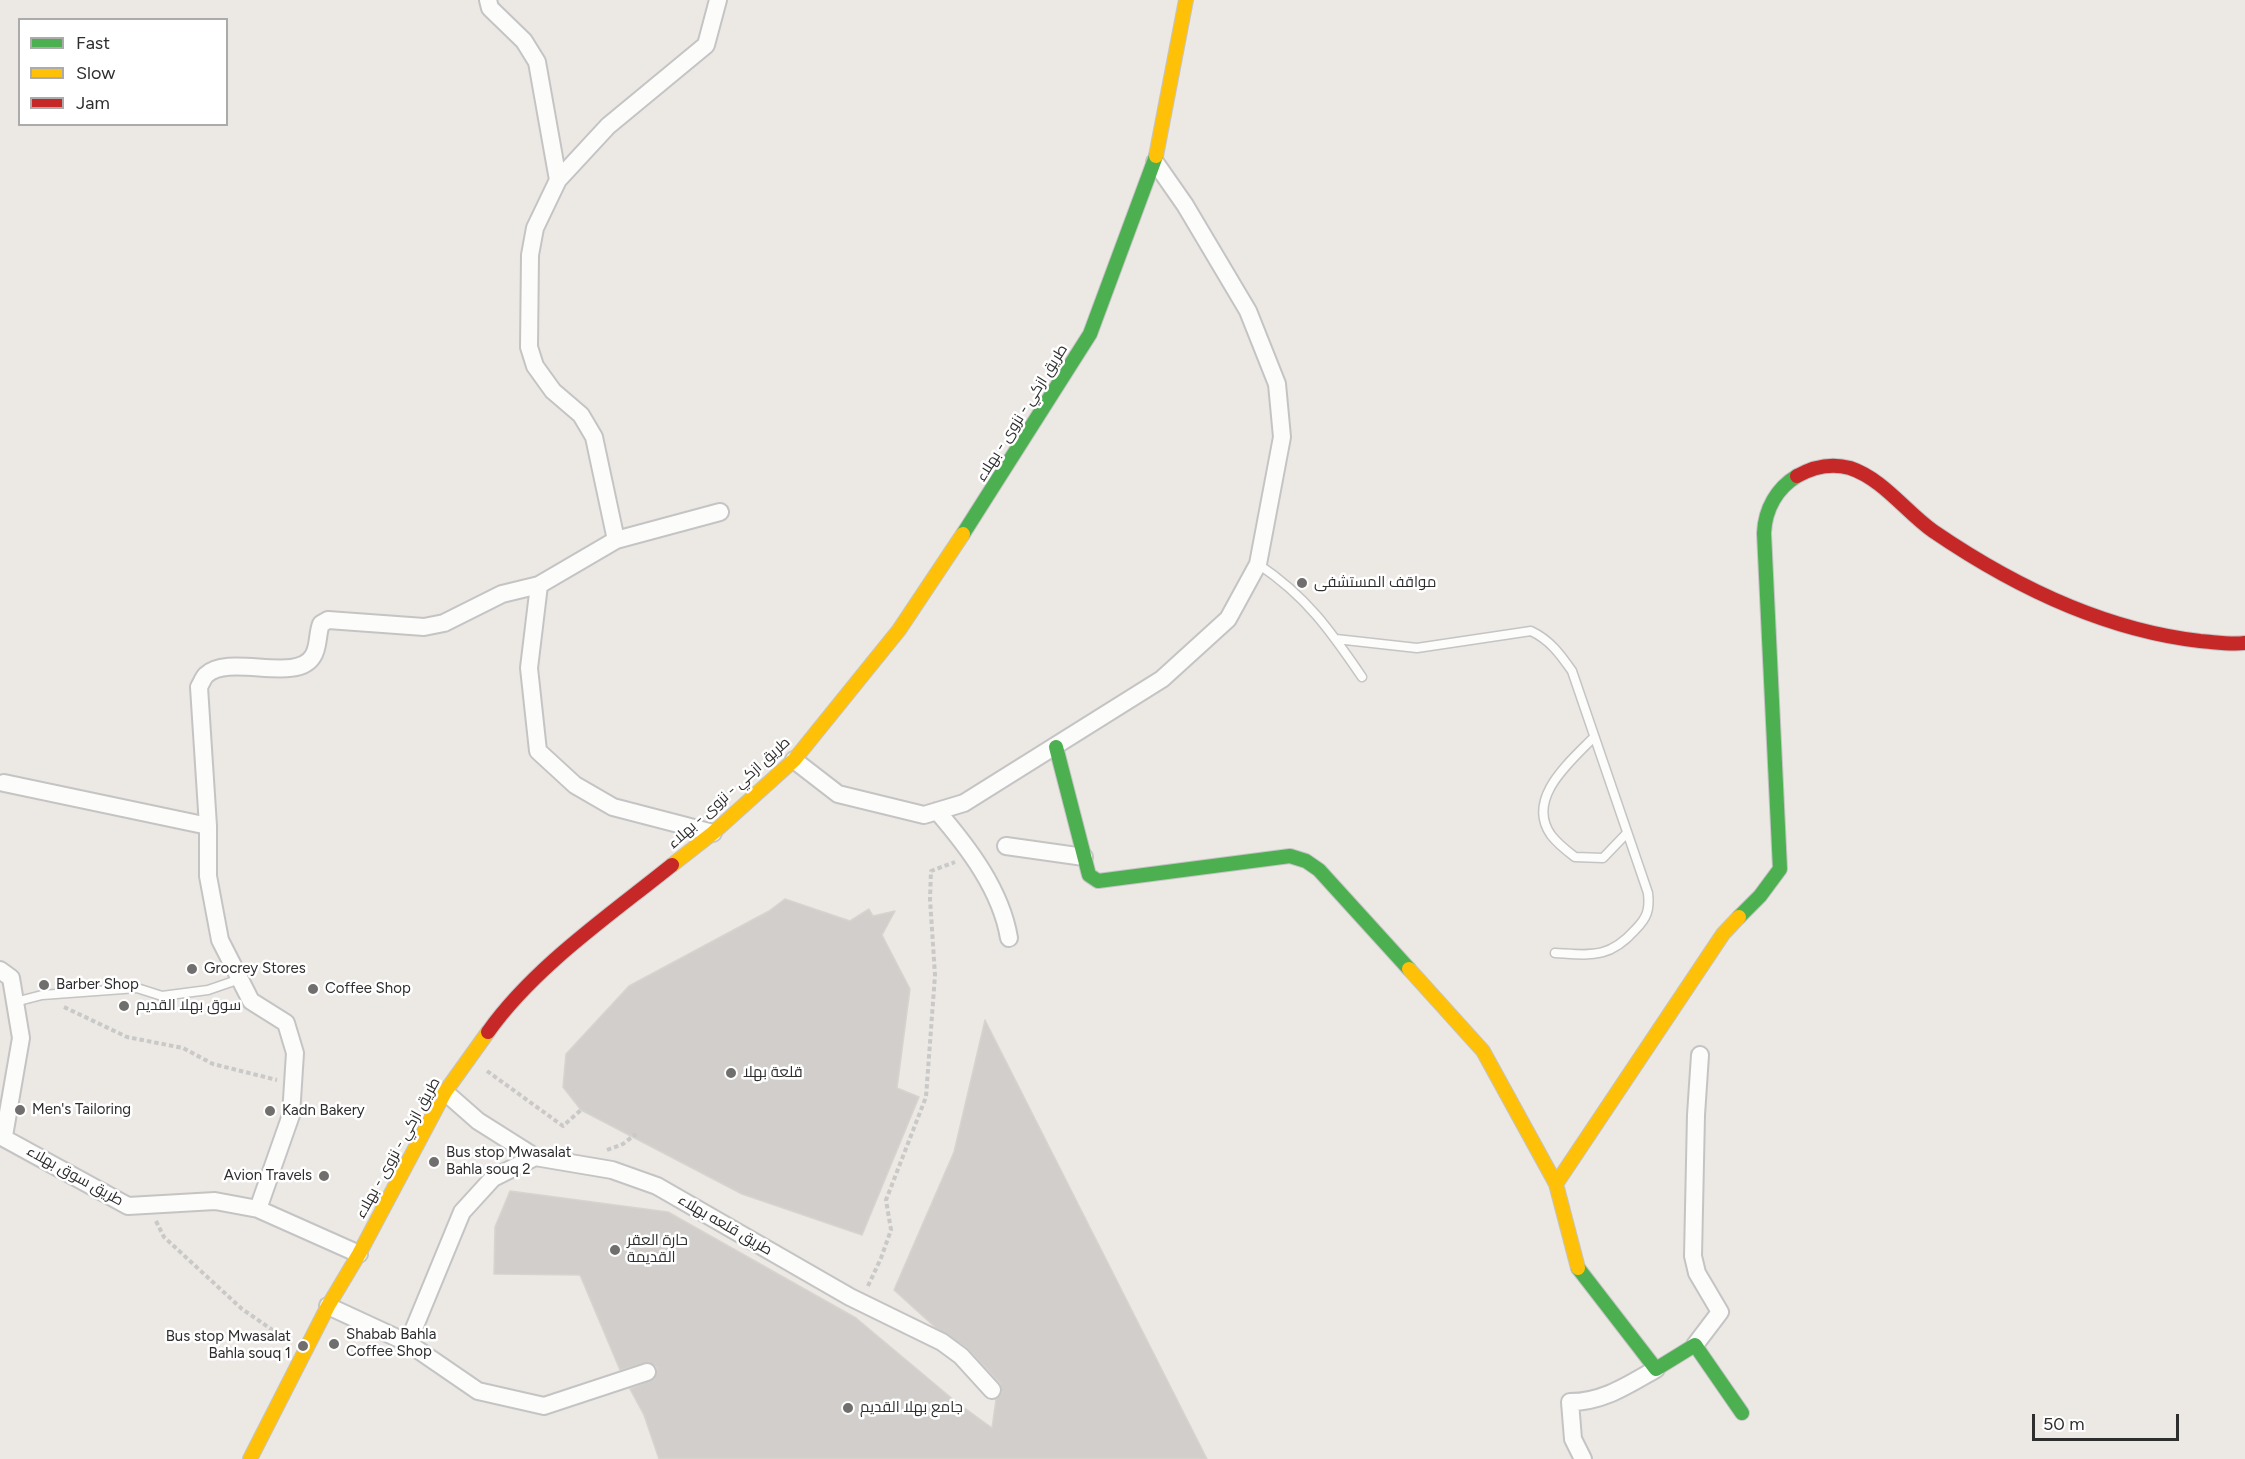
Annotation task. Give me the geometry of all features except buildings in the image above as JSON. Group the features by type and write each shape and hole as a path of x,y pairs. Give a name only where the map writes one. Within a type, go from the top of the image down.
{"street":[{"path":"488,0 490,8 524,41 537,62 558,180"},
{"path":"616,540 594,437 581,415 553,392 534,366 529,347 530,255 535,228 558,180 608,126 705,45 718,0"},
{"name":"طريق ازكي - نزوى - بهلاء","path":"250,1459 328,1306 359,1254 445,1092 507,1005 587,933 713,833 794,760 899,630 1013,459 1090,334 1155,162 1186,0"},
{"path":"794,760 838,794 924,815 964,803 1162,680 1228,619 1258,564 1282,437 1277,384 1248,311 1185,205 1155,162"},
{"path":"1556,1184 1724,934 1760,896 1780,869 1763,551 1766,515 1781,485 1808,468 1841,466 1872,480 1931,530 2015,580 2095,615 2186,641 2245,643"},
{"path":"258,1209 291,1115 295,1083 295,1053 286,1023 251,1001 220,940 208,876 208,826 199,687 206,675 217,668 290,668 305,664 312,658 316,649 321,624 328,620 424,627 444,623 502,594 539,585 616,540 720,512"},
{"path":"539,585 529,668 538,751 575,785 613,807 713,833"},
{"path":"1056,747 1089,875 1098,881 1290,856 1306,861 1319,870 1483,1051 1556,1184 1576,1266 1656,1369"},
{"path":"1,783 208,826"},
{"path":"937,811 973,856 1000,907 1009,938"},
{"path":"1006,846 1084,857"},
{"path":"0,970 11,978 21,1038 2,1136"},
{"path":"1583,1459 1573,1439 1570,1402 1590,1402 1614,1393 1656,1369 1695,1345 1720,1312 1697,1273 1693,1256 1696,1115 1700,1055"},
{"name":"طريق قلعه بهلاء","path":"445,1092 478,1121 534,1157 612,1170 657,1186 860,1302 942,1342 961,1356 992,1390"},
{"name":"طريق سوق بهلاء","path":"2,1136 128,1206 215,1201 258,1209 359,1254"},
{"path":"408,1343 462,1212 493,1178 534,1157"},
{"path":"328,1306 408,1343 478,1391 544,1406 647,1372"},
{"path":"1695,1345 1742,1413"}],"lane":[{"path":"1258,564 1304,599 1362,676"},
{"path":"1336,639 1417,648 1531,631 1544,637 1559,652 1572,671 1648,893 1650,906 1645,920 1622,946 1605,953 1555,953"},
{"path":"1594,737 1558,774 1545,799 1543,816 1551,835 1575,857 1603,858 1628,833"},
{"path":"15,1002 42,995 137,988 162,996 208,990 240,980"}],"path":[{"path":"860,1302 891,1230 885,1200 926,1097 935,975 930,899 931,871 973,856"},
{"path":"60,1006 127,1038 183,1048 213,1064 295,1083"},
{"path":"469,1058 563,1126 581,1110"},
{"path":"147,1205 164,1237 242,1309 304,1352"}],"traffic: fast":[{"path":"963,534 1090,334 1156,156"},
{"path":"1739,917 1760,896 1780,869 1764,533 1773,500 1797,476"},
{"path":"1056,747 1089,875 1098,881 1290,856 1306,861 1319,870 1409,969"},
{"path":"1578,1268 1656,1369 1695,1345 1742,1413"}],"traffic: slow":[{"path":"1156,156 1186,0"},
{"path":"672,865 713,833 794,760 899,630 963,534"},
{"path":"1556,1184 1723,934 1739,917"},
{"path":"1409,969 1483,1051 1556,1184 1578,1268"},
{"path":"250,1459 328,1306 359,1254 445,1092 488,1032"}],"traffic: jam":[{"path":"1797,476 1816,468 1830,466 1850,468 1862,473 1884,488 1933,531 1963,551 2027,587 2094,616 2164,635 2228,644 2245,643"},
{"path":"488,1032 527,986 550,964 672,865"}],"place":[{"name":"مواقف المستشفى","path":"1302,583"},
{"name":"Grocrey Stores","path":"192,969"},
{"name":"Barber Shop","path":"44,985"},
{"name":"Coffee Shop","path":"313,989"},
{"name":"سوق بهلا القديم","path":"124,1006"},
{"name":"قلعة بهلا","path":"731,1073"},
{"name":"Men's Tailoring","path":"20,1110"},
{"name":"Kadn Bakery","path":"270,1111"},
{"name":"Bus stop Mwasalat Bahla souq 2","path":"434,1162"},
{"name":"Avion Travels","path":"324,1176"},
{"name":"حارة العقر القديمة","path":"615,1250"},
{"name":"Shabab Bahla Coffee Shop","path":"334,1344"},
{"name":"Bus stop Mwasalat Bahla souq 1","path":"303,1346"},
{"name":"جامع بهلا القديم","path":"848,1408"}]}
